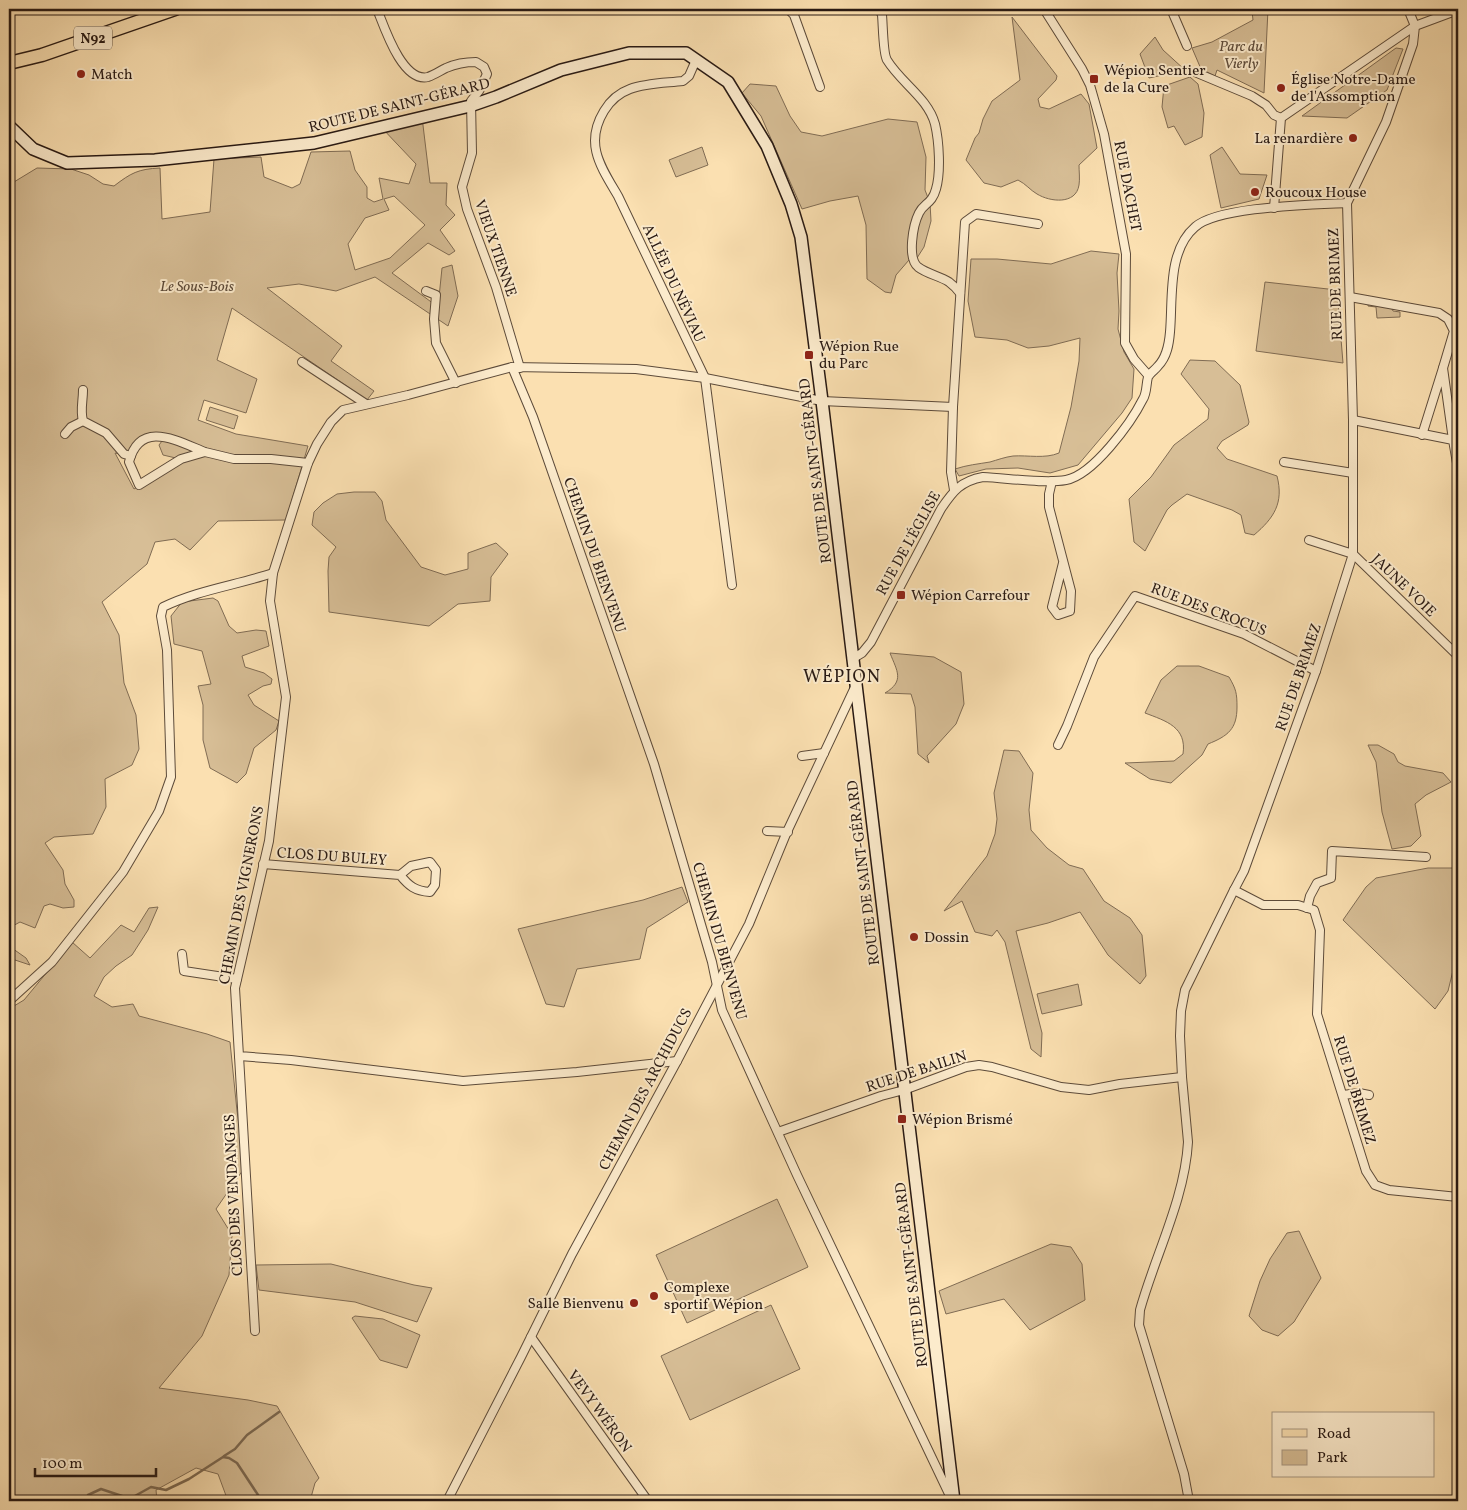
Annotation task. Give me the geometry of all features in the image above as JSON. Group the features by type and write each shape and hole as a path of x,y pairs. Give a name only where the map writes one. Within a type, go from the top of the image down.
{"main road":[{"name":"N92","path":"9,63 80,42 175,9"},
{"name":"ROUTE DE SAINT-GÉRARD","path":"9,126 33,149 67,163 155,160 314,143 470,106 561,70 630,53 686,54 728,82 767,146 791,204 801,237 953,1501"}],"street":[{"path":"377,9 404,66 419,76 427,77 447,67 467,62 476,62 484,67 486,74 482,85 470,101 470,106"},
{"path":"788,9 794,15 820,86"},
{"path":"879,9 882,15 886,59 929,110 935,124 939,170 937,188 932,201 920,210 916,221 912,247 914,261 918,267 950,283 960,293"},
{"name":"RUE DACHET","path":"1044,9 1090,85 1104,134 1126,254 1125,342 1134,359 1148,375"},
{"path":"1171,9 1187,46"},
{"path":"1408,9 1415,26"},
{"path":"1281,118 1415,26 1458,10"},
{"name":"RUE DE BRIMEZ","path":"1189,1501 1184,1474 1139,1324 1140,1310 1182,1183 1187,1158 1188,1142 1180,1036 1181,1011 1185,990 1244,871 1316,671 1353,554 1354,420 1347,203 1386,122 1413,44 1415,26"},
{"name":"ALLÉE DU NÉVIAU","path":"696,60 689,76 683,81 637,86 619,94 606,107 595,132 594,142 597,157 602,168 618,196 706,378 732,586"},
{"path":"1197,73 1252,96 1266,105 1274,115 1281,118"},
{"name":"VIEUX TIENNE","path":"470,106 472,111 472,153 462,187 467,209 496,287 516,368"},
{"path":"1274,208 1281,118"},
{"name":"RUE DE L'ÉGLISE","path":"852,658 862,653 871,642 941,509 954,490 975,478 983,477 1052,481 1066,480 1089,469 1100,458 1130,420 1144,398 1148,375 1159,365 1168,350 1174,273 1184,241 1195,227 1205,220 1219,215 1274,208 1347,203"},
{"path":"954,490 952,472 953,407 965,222 976,214 1038,224"},
{"path":"426,291 436,295 434,319 436,343 456,383"},
{"path":"1350,297 1440,313 1448,319 1454,332 1422,435"},
{"path":"302,362 366,404"},
{"name":"CHEMIN DES VIGNERONS","path":"239,1056 235,988 269,841 286,698 270,601 273,573 308,463 331,422 343,410 516,368 636,369 706,378 822,401 953,407"},
{"name":"CHEMIN DU BIENVENU","path":"516,368 654,764 717,984 722,1010 882,1356 953,1501"},
{"path":"1443,368 1458,469"},
{"path":"83,390 83,402 80,410 83,421 106,433 124,454 131,456"},
{"path":"1354,420 1453,440"},
{"path":"65,434 71,427 83,421"},
{"path":"205,452 181,459 139,486 129,462 136,445 150,436 166,436 205,452 234,459 271,459 308,463"},
{"path":"1284,462 1353,473"},
{"path":"1052,481 1049,507 1062,563 1071,591 1070,611 1058,615 1052,607 1062,563"},
{"path":"1309,540 1353,554"},
{"name":"JAUNE VOIE","path":"1353,554 1458,656"},
{"path":"9,1002 52,962 118,880 159,811 171,777 167,650 161,616 163,607 183,597 273,573"},
{"name":"RUE DES CROCUS","path":"1058,745 1094,658 1136,596 1244,634 1316,671"},
{"name":"CHEMIN DES ARCHIDUCS","path":"447,1501 572,1254 749,924 788,832 856,685"},
{"path":"802,756 824,753"},
{"path":"767,831 788,832"},
{"path":"1234,890 1262,905 1298,905 1307,908 1310,896 1317,883 1331,878 1332,851 1426,857"},
{"name":"CLOS DU BULEY","path":"263,864 400,875 411,866 430,862 436,870 435,885 430,892 419,891 409,886 400,875"},
{"name":"RUE DE BRIMEZ","path":"1307,908 1314,910 1320,930 1317,1014 1366,1172 1375,1185 1389,1190 1458,1197"},
{"path":"182,954 184,971 237,979"},
{"path":"239,1056 291,1060 463,1081 577,1072 677,1061"},
{"name":"CLOS DES VENDANGES","path":"239,1056 255,1331"},
{"name":"RUE DE BAILIN","path":"778,1132 881,1096 904,1090 957,1069 979,1065 1061,1087 1089,1090 1120,1084 1182,1077"},
{"path":"1343,1096 1360,1093 1369,1095"},
{"name":"VEVY WÉRON","path":"531,1338 648,1501"}],"green space":[{"name":"Parc du Vierly","path":"1268,9 1264,93 1217,70 1215,76 1201,69 1192,48 1212,42 1253,20 1252,11"},
{"path":"1012,17 1057,76 1056,80 1038,99 1040,107 1049,109 1081,94 1089,104 1097,148 1079,165 1077,191 1068,199 1055,200 1042,197 1018,180 1001,187 984,183 966,160 992,101 1020,80"},
{"path":"1155,37 1163,50 1185,70 1149,78 1140,54"},
{"path":"1396,48 1403,49 1387,90 1347,118 1302,116"},
{"path":"1190,77 1198,84 1204,113 1202,137 1185,145 1174,126 1168,128 1162,107 1164,86"},
{"path":"750,84 776,86 790,116 801,132 822,136 888,119 917,122 926,157 925,190 930,203 931,221 924,247 917,258 909,260 896,275 891,293 885,292 867,279 866,225 858,196 802,209 761,116 742,93"},
{"name":"Le Sous-Bois","path":"422,117 430,183 447,183 446,205 455,215 440,230 455,251 449,255 428,243 392,273 438,307 442,268 452,265 458,296 448,326 375,277 336,291 299,284 267,288 342,346 331,361 374,391 367,400 232,308 217,360 257,379 246,413 204,400 198,420 236,434 308,446 286,520 218,521 190,550 175,539 155,542 147,564 102,602 119,635 124,683 136,715 139,749 132,765 105,779 106,807 93,834 54,837 45,843 63,870 65,884 74,900 74,907 63,908 50,904 44,906 35,928 20,922 9,928 9,185 37,168 71,169 89,175 103,184 114,186 135,172 160,168 162,219 210,212 214,159 261,157 264,177 292,188 300,184 311,152 350,151 355,170 367,187 367,198 374,202 383,199 379,178 409,184 416,164 381,127","holes":["394,196 425,225 390,258 355,270 348,244 365,218 389,210 384,199","150,436 165,437 159,445 163,455 180,459 134,489 115,453 131,456"]},
{"path":"702,147 708,165 676,177 669,160"},
{"path":"1222,147 1240,174 1267,175 1259,199 1221,208 1210,155"},
{"path":"1091,251 1119,254 1117,273 1118,329 1124,352 1134,369 1132,398 1122,413 1078,465 1050,473 1018,468 986,469 959,476 955,469 964,466 1013,456 1042,456 1059,453 1071,407 1079,361 1080,338 1049,346 1028,348 1007,340 975,337 968,301 971,259 997,259 1051,264"},
{"path":"1265,282 1337,290 1343,363 1256,351"},
{"path":"1368,303 1391,307 1393,311 1400,312 1400,317 1377,318 1376,307 1368,306"},
{"path":"1190,360 1215,361 1240,385 1249,422 1248,425 1222,441 1217,448 1227,459 1277,476 1279,486 1278,502 1272,516 1254,535 1245,533 1241,515 1187,494 1167,510 1145,551 1134,542 1129,499 1151,477 1174,445 1208,419 1209,409 1181,374"},
{"path":"210,407 238,416 234,429 206,420"},
{"path":"375,492 382,501 386,520 421,567 445,575 468,569 468,553 496,543 508,554 491,577 490,601 458,604 429,626 329,612 329,557 336,547 312,525 314,512 323,503 337,494"},
{"path":"213,598 218,601 229,626 237,633 256,630 266,631 269,646 242,656 245,667 264,673 272,679 271,684 263,686 248,695 254,705 279,721 276,730 254,748 246,774 237,783 210,768 203,740 203,705 198,686 211,684 202,651 174,644 171,616 182,602"},
{"path":"890,653 934,657 961,672 964,704 956,724 927,756 929,763 918,754 915,707 911,694 885,693 895,684 898,675"},
{"path":"1177,666 1199,666 1229,677 1236,691 1237,715 1230,731 1208,744 1202,755 1171,783 1150,779 1125,763 1174,761 1183,754 1182,737 1178,731 1167,722 1145,713 1161,680"},
{"path":"1368,745 1378,745 1394,754 1398,762 1405,766 1443,773 1451,782 1426,795 1415,804 1421,836 1411,846 1392,849 1382,812 1376,762"},
{"path":"1004,750 1019,751 1033,773 1029,810 1031,830 1047,848 1069,865 1083,869 1104,901 1130,918 1142,935 1146,976 1140,984 1108,955 1080,912 1016,931 1042,1033 1041,1057 1031,1049 1005,942 997,930 992,936 975,932 962,901 944,911 987,856 995,834 997,819 994,793"},
{"path":"1428,868 1458,868 1458,950 1448,991 1435,1009 1343,920 1366,887 1376,878"},
{"path":"682,887 688,902 647,928 640,959 577,969 564,1007 546,1004 518,929 643,900"},
{"path":"158,907 148,930 132,955 104,977 94,996 112,1007 133,1004 139,1016 230,1042 245,1167 216,1209 232,1235 229,1275 202,1336 159,1388 248,1400 277,1406 319,1478 315,1483 310,1501 228,1501 218,1474 196,1468 156,1490 157,1501 9,1501 9,1009 24,1000 72,942 90,958 121,925 134,932 149,908"},
{"path":"9,946 26,958 30,965 9,958"},
{"path":"1078,984 1082,1005 1042,1014 1037,994"},
{"path":"777,1199 808,1267 687,1323 656,1255"},
{"path":"1299,1231 1321,1278 1294,1322 1278,1336 1262,1330 1249,1316 1260,1281 1270,1259 1287,1233"},
{"path":"1051,1244 1071,1247 1082,1264 1085,1300 1030,1330 1004,1299 946,1314 939,1291"},
{"path":"331,1264 432,1288 417,1322 355,1302 259,1290 256,1265"},
{"path":"771,1305 800,1369 690,1420 661,1356"},
{"path":"355,1316 383,1319 420,1335 407,1368 380,1360 352,1318"}],"waterway":[{"path":"224,1456 235,1449 247,1435 279,1412"},
{"path":"87,1501 88,1495 101,1489 125,1497 133,1497 151,1487 166,1490 189,1479 223,1457 237,1463 262,1501"}],"place":[{"name":"Match","path":"81,74"},
{"name":"Wépion Sentier de la Cure","path":"1094,79"},
{"name":"Église Notre-Dame de l'Assomption","path":"1281,88"},
{"name":"La renardière","path":"1353,138"},
{"name":"Roucoux House","path":"1255,192"},
{"name":"Wépion Rue du Parc","path":"809,355"},
{"name":"Wépion Carrefour","path":"901,595"},
{"name":"Dossin","path":"914,937"},
{"name":"Wépion Brismé","path":"902,1119"},
{"name":"Complexe sportif Wépion","path":"654,1296"},
{"name":"Salle Bienvenu","path":"634,1303"}],"district":[{"name":"WÉPION","path":"842,676"}]}
